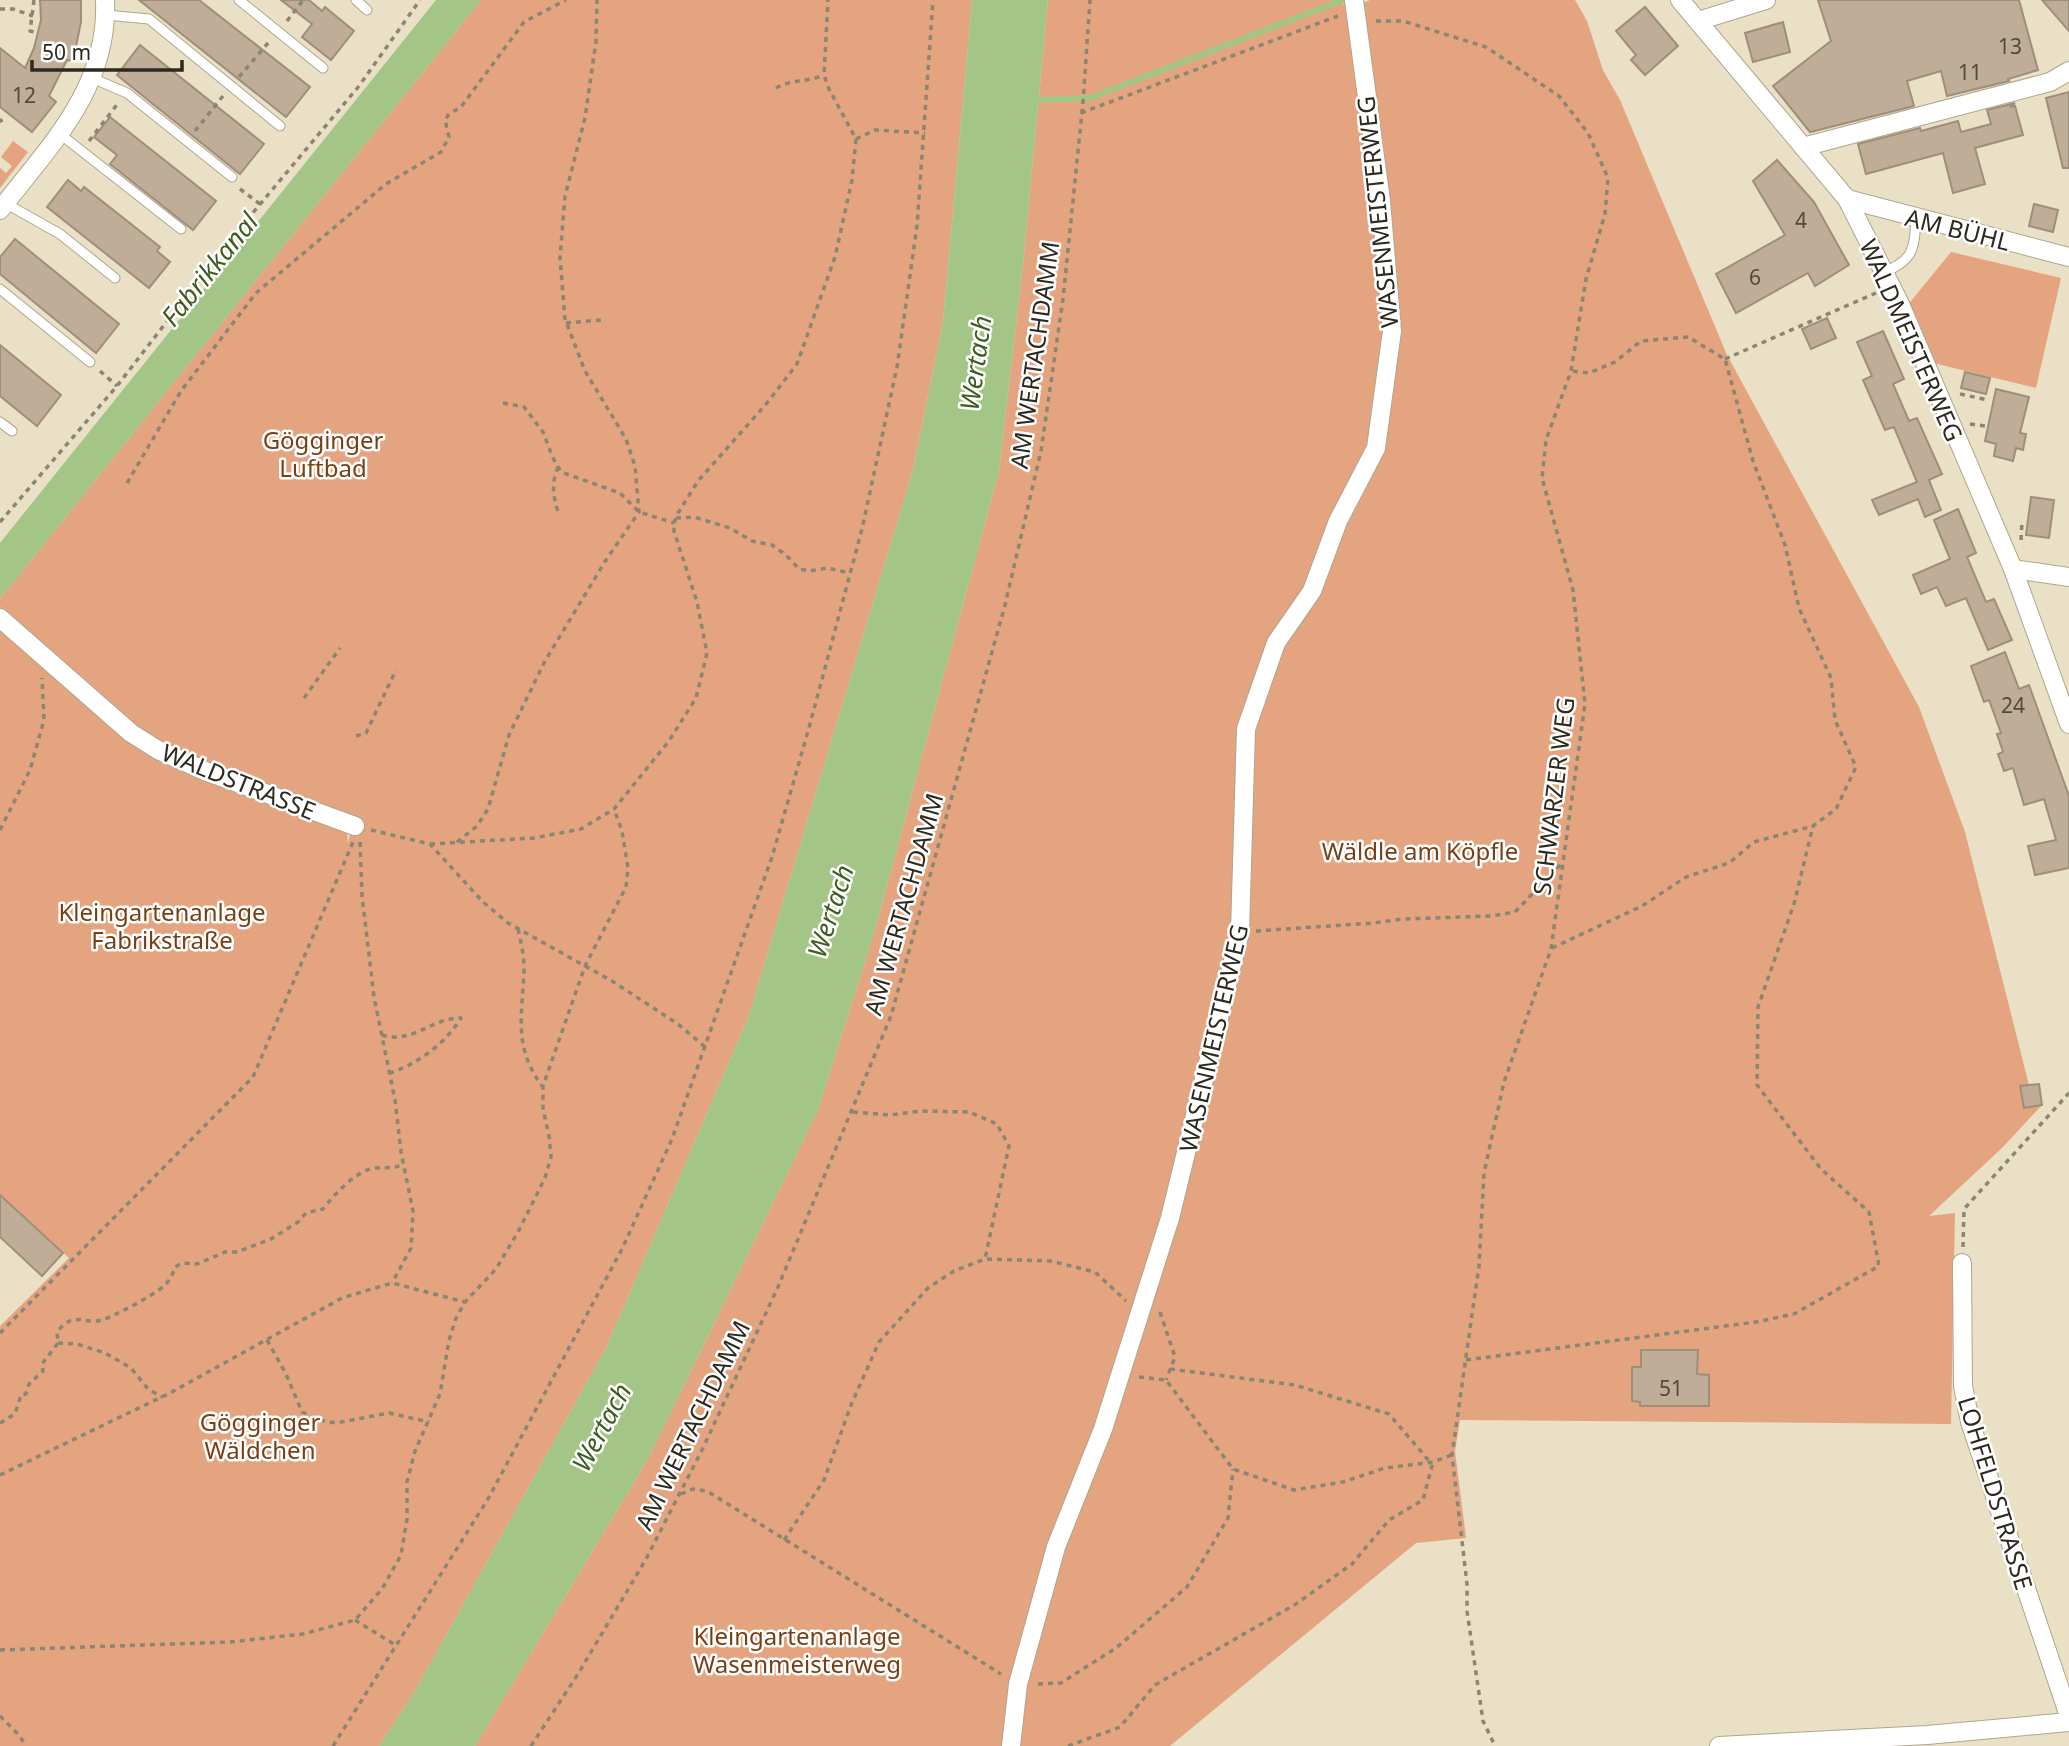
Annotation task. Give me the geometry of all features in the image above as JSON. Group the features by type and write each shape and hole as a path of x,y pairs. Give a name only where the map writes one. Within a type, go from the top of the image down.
{"street":[{"name":"WALDMEISTERWEG","path":"1680,0 1847,199 1937,390 2013,569 2069,724"},
{"path":"1698,21 1765,0"},
{"path":"3,207 60,134 85,94 101,54 106,7"},
{"name":"WASENMEISTERWEG","path":"1011,1746 1018,1684 1056,1547 1103,1429 1170,1218 1240,932 1246,729 1276,643 1311,591 1338,521 1376,448 1392,331 1381,201 1354,8"},
{"path":"1803,147 2050,82 2069,71"},
{"name":"AM BÜHL","path":"1847,199 2069,257"},
{"path":"2013,569 2069,577"},
{"name":"WALDSTRASSE","path":"0,618 131,733 158,750 205,771 355,826"},
{"name":"LOHFELDSTRASSE","path":"1962,1264 1963,1386 1969,1422 2069,1716"},
{"path":"1719,1746 1927,1735 2069,1722"}],"lane":[{"path":"239,0 323,68"},
{"path":"355,0 367,10"},
{"path":"106,7 149,19 280,127"},
{"path":"92,78 127,93 232,177"},
{"path":"60,134 181,229"},
{"path":"3,207 60,234 116,278"},
{"path":"1887,279 1914,249 1916,219"},
{"path":"0,289 90,362"},
{"path":"0,422 12,431"}],"path":[{"path":"34,0 30,31 38,33"},
{"path":"187,141 303,0"},
{"path":"0,522 117,386 226,245 359,86 421,0"},
{"path":"127,482 181,391 256,293 386,184 441,152 449,137 445,120 449,114 461,107 524,22 566,0"},
{"path":"457,842 477,826 488,809 509,735 545,661 606,560 639,512 635,466 626,439 584,372 566,323 560,258 565,195 585,118 596,41 597,0"},
{"path":"355,826 430,844 534,838 581,829 614,809 669,741 696,698 707,653 697,602 674,531 674,523 698,481 767,403 797,364 835,257 852,180 856,139 824,75 828,0"},
{"path":"333,1746 488,1499 622,1249 672,1139 772,857 850,573 897,367 916,226 933,0"},
{"name":"AM WERTACHDAMM","path":"531,1746 578,1674 646,1559 679,1495 772,1300 891,1016 1005,606 1041,451 1063,299 1083,102 1090,0"},
{"path":"1081,113 1354,8"},
{"name":"SCHWARZER WEG","path":"1354,8 1486,47 1559,96 1588,132 1608,178 1605,214 1586,279 1571,371 1546,440 1542,478 1573,590 1585,704 1551,949 1504,1082 1484,1173 1479,1266 1452,1455 1467,1611 1483,1721 1494,1746"},
{"path":"0,9 13,9 33,16"},
{"path":"776,88 788,82 824,75"},
{"path":"81,151 127,93"},
{"path":"856,139 875,130 925,133"},
{"path":"232,177 232,182 260,204"},
{"path":"1725,359 1887,279"},
{"path":"566,323 601,320"},
{"path":"1551,949 1642,906 1686,877 1729,863 1754,842 1813,826 1836,809 1856,767 1835,720 1831,678 1799,608 1785,545 1753,461 1725,359 1688,337 1640,341 1615,362 1589,373 1571,371"},
{"path":"90,362 117,386"},
{"path":"1937,390 1988,400"},
{"path":"503,403 524,407 543,432 561,472 620,493 639,512 674,523"},
{"path":"558,467 552,493 558,512"},
{"path":"676,518 694,517 730,528 752,541 772,545 799,569 810,571 827,568 850,573"},
{"path":"304,698 340,648"},
{"path":"0,830 30,770 44,720 40,652"},
{"path":"356,736 366,733 396,670"},
{"path":"0,1650 230,1642 303,1634 355,1620 382,1590 401,1555 407,1519 407,1482 415,1451 440,1394 449,1340 456,1318 465,1302 496,1269 545,1178 551,1157 542,1086 586,966 626,887 628,868 622,831 614,809"},
{"path":"355,826 361,846 362,896 374,997 390,1073 413,1211 411,1248 392,1283"},
{"path":"0,1332 253,1077 353,846 355,826"},
{"path":"1465,1360 1756,1322 1794,1314 1880,1266 1868,1212 1821,1170 1757,1085 1758,1007 1794,904 1813,826"},
{"path":"430,844 483,902 518,929 586,966 678,1024 705,1047"},
{"path":"1240,932 1403,919 1491,916 1514,912 1564,861"},
{"path":"518,929 524,968 520,1026 527,1056 542,1086"},
{"path":"382,1035 402,1038 437,1022 452,1017 461,1018 456,1027 426,1056 410,1066 390,1073"},
{"path":"1962,1264 1965,1209 2069,1093"},
{"path":"853,1112 890,1115 921,1111 969,1112 997,1124 1009,1146 985,1259"},
{"path":"0,1423 15,1414 21,1395 26,1394 29,1384 43,1371 42,1364 58,1343 57,1332 63,1325 80,1318 100,1320 120,1313 163,1287 173,1275 175,1267 182,1263 197,1264 225,1252 237,1252 271,1239 298,1222 306,1213 323,1209 351,1179 374,1167 392,1170 404,1164"},
{"path":"784,1540 824,1480 851,1405 879,1342 928,1287 954,1271 985,1259 1051,1261 1095,1272 1143,1308 1161,1313 1175,1357 1166,1380"},
{"path":"0,1475 162,1397 342,1298 392,1283 465,1302"},
{"path":"267,1340 286,1374 302,1412 319,1420 336,1423 389,1412 429,1422"},
{"path":"58,1343 77,1344 105,1353 131,1368 148,1389 162,1397"},
{"path":"1170,1369 1296,1385 1389,1414 1432,1462"},
{"path":"1121,1374 1166,1380 1233,1469 1294,1490 1343,1482 1385,1468 1432,1462 1452,1455"},
{"path":"1068,1746 1121,1727 1155,1685 1296,1604 1352,1564 1389,1520 1423,1500 1432,1462"},
{"path":"679,1495 693,1489 707,1491 1018,1684 1061,1683 1116,1648 1187,1587 1228,1518 1233,1469"},
{"path":"355,1620 397,1646"},
{"path":"0,1716 26,1746"}],"green space":[{"name":"Gögginger Wäldchen","path":"481,0 972,0 943,321 913,470 748,1018 606,1348 415,1691 379,1746 0,1746 0,1326 69,1258 0,1196 0,620 128,735 338,826 347,833 348,843 354,816 352,819 159,747 131,733 0,607 0,599"},
{"name":"Wäldle am Köpfle","path":"1048,0 1339,0 1336,3 1358,5 1370,0 1575,0 1587,21 1603,70 1620,100 1727,355 1919,707 1965,832 2029,1085 2039,1084 2042,1105 2002,1148 1929,1216 1955,1213 1951,1424 1460,1420 1455,1451 1466,1538 1416,1543 1170,1746 475,1746 649,1457 818,1110 875,930 999,471 1023,265"},
{"path":"13,141 28,152 0,188 0,168 6,173 12,166 1,157"},
{"path":"1951,252 2061,278 2036,388 1929,362 1907,306"}],"water":[{"path":"436,0 481,0 0,599 0,543"},
{"name":"Wertach","path":"972,0 1048,0 1023,265 999,471 875,930 818,1110 649,1457 475,1746 379,1746 415,1691 606,1348 748,1018 913,470 943,321"}],"building":[{"path":"40,0 81,0 81,22 73,61 67,60 49,96 56,102 32,132 0,107 0,48 25,68 34,48 41,20"},
{"path":"139,0 199,0 310,87 286,117"},
{"path":"281,0 309,0 322,11 325,7 354,31 331,60 302,37 312,24"},
{"path":"1818,0 2019,0 2038,70 2008,79 2009,81 1947,96 1941,71 1907,81 1914,106 1810,132 1773,86 1831,41"},
{"path":"2042,0 2069,0 2069,31"},
{"path":"1645,7 1678,46 1645,75 1631,60 1636,55 1616,31"},
{"path":"1783,22 1790,52 1753,62 1745,33"},
{"path":"140,45 264,144 240,174 117,75"},
{"path":"2069,92 2069,168 2063,168 2046,98"},
{"path":"2015,103 2010,107 2015,106 2023,135 1975,148 1985,184 1953,193 1943,153 1866,174 1858,144 1958,121 1961,132 1991,124 1987,110"},
{"path":"110,117 216,201 193,230 110,164 117,155 94,137"},
{"path":"1777,160 1814,202 1849,265 1815,286 1808,273 1736,313 1716,274 1785,235 1753,181"},
{"path":"68,180 81,191 84,187 160,247 157,251 170,262 149,288 47,207"},
{"path":"2034,204 2058,210 2053,232 2029,226"},
{"path":"15,239 119,324 96,353 0,274 0,257"},
{"path":"1827,318 1836,338 1811,349 1802,329"},
{"path":"1883,331 1904,379 1893,384 1909,421 1917,418 1942,474 1929,480 1941,510 1925,517 1918,499 1879,515 1872,500 1917,482 1894,427 1885,430 1863,380 1872,376 1857,342"},
{"path":"0,345 61,395 37,426 0,396"},
{"path":"1965,372 1990,378 1986,394 1961,388"},
{"path":"1996,389 2029,397 2020,433 2026,434 2023,450 2016,448 2013,461 1994,456 1996,444 1985,441"},
{"path":"2031,497 2054,500 2049,538 2026,535"},
{"path":"1958,509 1976,553 1967,557 1986,602 1994,599 2012,640 1988,650 1966,598 1946,606 1937,587 1921,594 1913,575 1950,559 1934,520"},
{"path":"2005,652 2019,689 2029,685 2069,796 2069,868 2035,875 2028,846 2056,840 2044,799 2024,805 2013,768 2004,771 1998,754 2003,752 1997,734 2001,733 1989,700 1984,702 1971,666"},
{"path":"2039,1084 2042,1105 2024,1108 2020,1086"},
{"path":"0,1195 63,1253 42,1276 0,1237"},
{"path":"1641,1350 1698,1350 1697,1374 1709,1375 1709,1406 1640,1406 1640,1402 1632,1401 1632,1367 1641,1367"}],"waterway":[{"path":"1031,103 1039,100 1090,98 1343,0"}],"water label":[{"name":"Fabrikkanal","path":"209,269"}],"park label":[{"name":"Gögginger Luftbad","path":"323,453"},
{"name":"Kleingartenanlage Fabrikstraße","path":"162,925"},
{"name":"Kleingartenanlage Wasenmeisterweg","path":"797,1649"}]}
